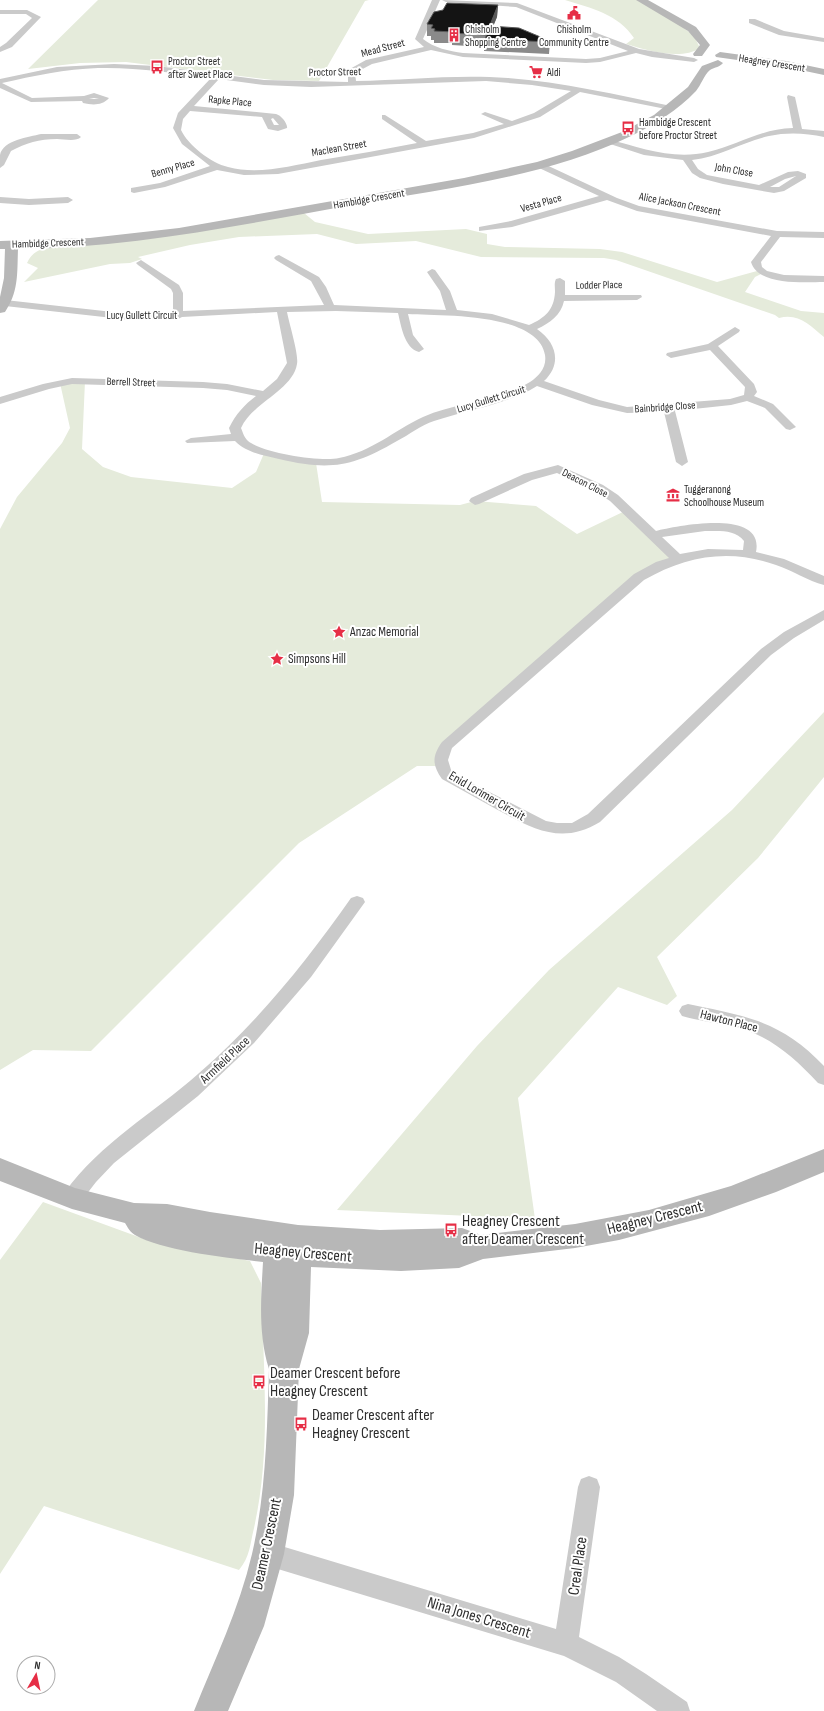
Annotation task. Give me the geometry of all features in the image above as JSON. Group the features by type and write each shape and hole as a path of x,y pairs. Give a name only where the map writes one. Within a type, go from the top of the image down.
{"street":[{"path":"436,0 419,40 446,52 463,55 579,61 600,60 636,51"},
{"path":"446,0 518,5 636,51 658,56 669,56 701,63 720,58 712,41 705,33 670,10 660,0"},
{"name":"Hambidge Crescent","path":"11,257 45,244 120,240 179,232 464,182 540,165 608,142 643,125 670,108 692,89 701,63 705,45 700,37 692,29 641,0"},
{"path":"0,12 27,12 37,17 9,45 0,50"},
{"path":"752,21 782,33 824,40"},
{"name":"Mead Street","path":"352,83 351,72 362,64 433,47"},
{"name":"Heagney Crescent","path":"701,63 720,58 763,62 824,74"},
{"name":"Proctor Street","path":"0,81 54,70 106,66 136,67 216,78 288,84 487,79 531,82 670,108"},
{"name":"Maclean Street","path":"216,78 178,121 177,132 183,140 217,167 245,173 265,172 484,132 513,124 544,112 578,90"},
{"path":"0,85 31,100 85,98"},
{"path":"791,97 798,131"},
{"name":"Rapke Place","path":"188,108 269,116"},
{"path":"485,114 513,124"},
{"path":"385,118 424,144"},
{"path":"608,142 650,155 686,157 713,153 761,135 798,131 824,134"},
{"path":"0,165 3,149 32,137 77,137"},
{"name":"John Close","path":"686,157 694,170 705,177 762,188"},
{"name":"Alice Jackson Crescent","path":"540,165 607,197 629,206 655,213 777,234 824,234"},
{"name":"Benny Place","path":"134,190 162,185 217,167"},
{"name":"Vesta Place","path":"482,229 512,224 607,197"},
{"path":"0,200 28,202 68,200"},
{"path":"777,234 756,262 756,268 760,272 777,277 824,279"},
{"path":"2,306 10,293 11,257"},
{"path":"279,258 315,280 321,287 330,306"},
{"path":"141,263 175,287 178,293 178,316"},
{"path":"432,272 449,297 452,313"},
{"name":"Lodder Place","path":"530,329 545,321 554,313 562,298 560,281"},
{"name":"Lodder Place","path":"562,298 637,297"},
{"name":"Lucy Gullett Circuit","path":"2,306 105,316 178,316 330,306 452,313 507,320 530,329 546,344 551,358 546,373 538,383 519,392 428,419 368,453 339,462 307,462 255,448 245,444 238,437"},
{"path":"191,441 238,437 235,428 237,421 282,380 290,370 292,363 281,309"},
{"path":"402,310 408,335 419,349"},
{"path":"671,355 712,346 735,330"},
{"path":"712,346 750,386 751,392 748,397 769,406 790,427"},
{"name":"Berrell Street","path":"0,401 47,386 72,381 203,385 226,387 265,395"},
{"name":"Bainbridge Close","path":"538,383 611,408 644,410 670,408 731,402 748,397"},
{"path":"670,408 682,462"},
{"name":"Deacon Close","path":"475,501 528,477 558,469 599,488 614,498 677,558"},
{"path":"653,535 690,529 735,528 744,532 750,538 751,542 749,554"},
{"name":"Enid Lorimer Circuit","path":"824,581 804,570 783,562 749,554 712,552 677,558 653,568 639,577 447,745 440,759 441,766 447,776 547,828 561,829 576,827 588,822 766,652 789,634 824,614"},
{"name":"Armfield Place","path":"72,1198 86,1177 102,1160 206,1078 254,1034 313,965 357,902"},
{"name":"Hawton Place","path":"688,1011 746,1023 775,1035 797,1051 824,1078"},
{"name":"Heagney Crescent","path":"0,1169 72,1198 134,1214 141,1224 152,1230 197,1240 288,1244 379,1258 425,1258 462,1256 478,1247 582,1235 644,1222 745,1193 824,1160"},
{"name":"Deamer Crescent","path":"211,1711 247,1626 268,1554 278,1495 282,1438 284,1368 295,1333 288,1244"},
{"name":"Creal Place","path":"566,1644 589,1487"},
{"name":"Nina Jones Crescent","path":"268,1554 566,1644 592,1655 641,1683 678,1711"}],"green space":[{"path":"98,0 369,0 365,1 319,81 273,80 126,62 80,63 28,69"},
{"path":"565,0 638,0 675,21 694,36 700,48 692,52 674,54 643,49 626,44 634,38 620,23 603,13"},
{"path":"304,213 315,222 368,234 466,229 487,234 487,244 505,247 600,249 622,252 717,282 757,271 761,274 755,277 745,292 801,311 824,313 824,337 808,324 798,319 792,317 779,318 775,315 616,260 604,258 481,257 416,241 356,244 317,234 239,237 190,245 138,257 142,259 130,263 110,264 24,282 38,268 27,263 29,259 38,251 46,248"},
{"name":"Simpsons Hill","path":"85,381 82,449 103,467 131,477 232,488 256,472 265,451 316,463 322,502 460,505 475,501 536,506 577,534 627,510 677,558 653,568 447,745 441,766 417,766 299,843 91,1051 33,1050 0,1070 0,529 17,497 62,443 70,428 60,383"},
{"path":"824,712 824,777 758,858 657,957 677,996 667,1005 618,987 518,1098 535,1219 337,1210 477,1046 549,970 732,810"},
{"path":"43,1202 147,1240 250,1261 261,1283 265,1437 260,1498 248,1555 239,1570 44,1506 0,1574 0,1260"}],"building":[{"path":"447,3 498,5 486,35 434,31 435,29 431,28 433,25 427,24 434,12 443,10"},
{"path":"490,26 519,28 550,41 485,39"}],"place":[{"name":"Chisholm Community Centre","path":"574,13"},
{"name":"Chisholm Shopping Centre","path":"454,35"},
{"name":"Proctor Street after Sweet Place","path":"157,67"},
{"name":"Aldi","path":"536,72"},
{"name":"Hambidge Crescent before Proctor Street","path":"628,128"},
{"name":"Tuggeranong Schoolhouse Museum","path":"673,495"},
{"name":"Anzac Memorial","path":"339,632"},
{"name":"Simpsons Hill","path":"277,659"},
{"name":"Heagney Crescent after Deamer Crescent","path":"451,1230"},
{"name":"Deamer Crescent before Heagney Crescent","path":"259,1382"},
{"name":"Deamer Crescent after Heagney Crescent","path":"301,1424"}]}
